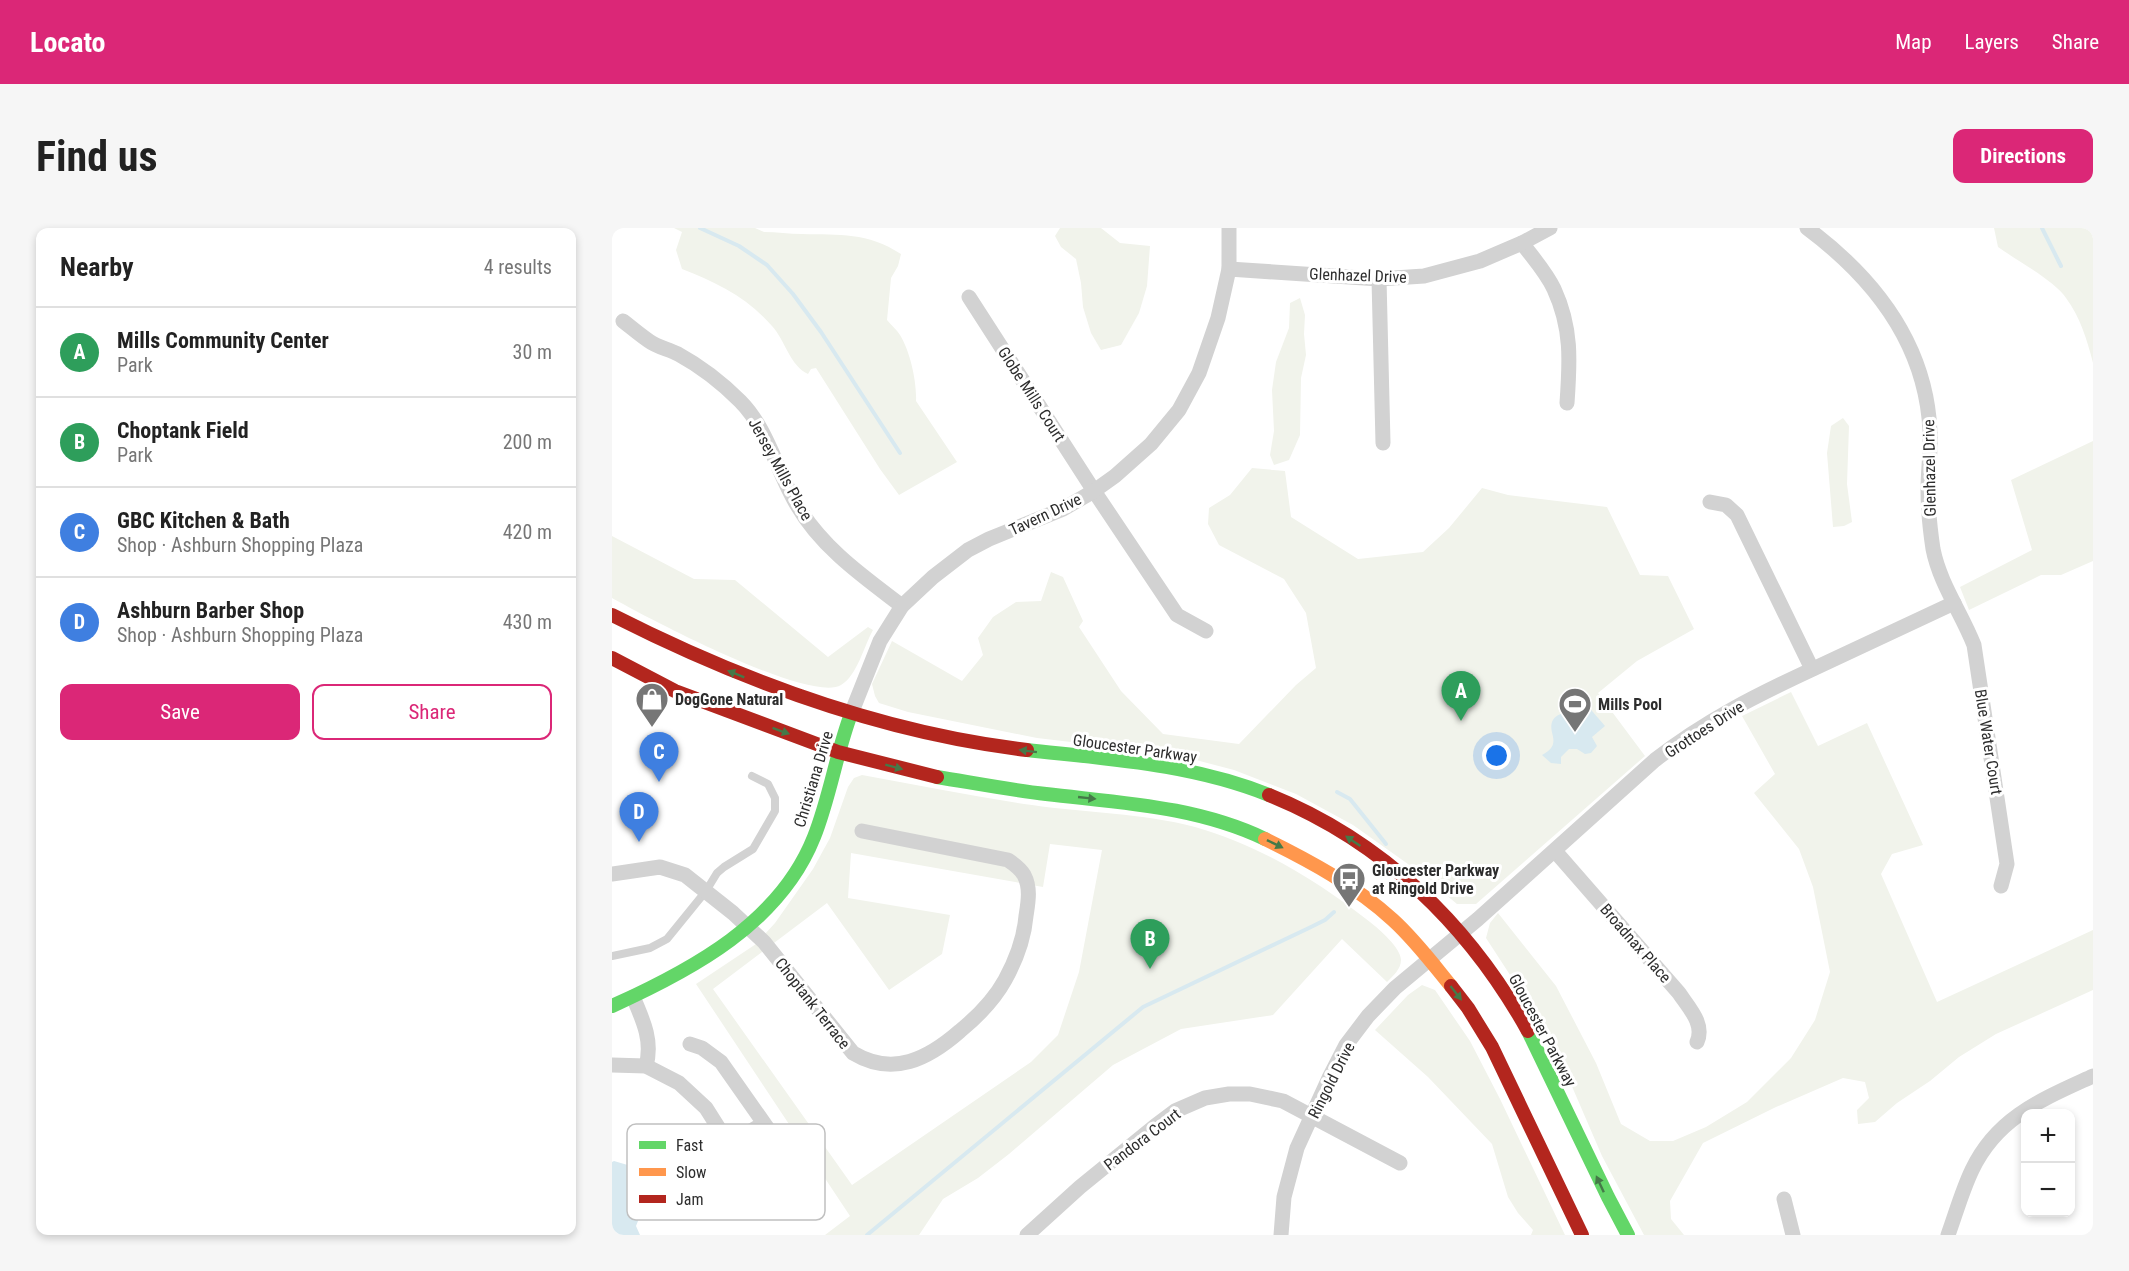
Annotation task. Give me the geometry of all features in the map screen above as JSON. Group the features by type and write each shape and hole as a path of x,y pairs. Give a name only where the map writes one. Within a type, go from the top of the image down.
{"main road":[{"name":"Gloucester Parkway","path":"612,615 657,639 736,674 851,714 935,735 1002,747 1154,764 1195,773 1264,793 1324,822 1396,871 1462,932 1496,977 1520,1013 1543,1057 1608,1200 1628,1235"},
{"path":"612,658 675,690 746,719 838,752 936,777 1045,794 1135,803 1195,814 1252,833 1296,854 1357,891 1393,920 1430,959 1468,1008 1492,1047 1582,1235"},
{"name":"Christiana Drive","path":"612,1005 670,980 713,955 748,927 778,896 811,844 851,714"}],"street":[{"name":"Tavern Drive","path":"851,714 880,641 902,606 933,577 968,550 1063,509 1094,491 1116,476 1151,444 1179,410 1199,373 1208,350 1229,269 1228,228"},
{"name":"Glenhazel Drive","path":"1229,269 1379,279 1424,276 1458,268 1522,243 1550,228"},
{"name":"Glenhazel Drive","path":"1807,228 1837,250 1873,288 1891,312 1918,368 1930,428 1931,459 1928,500 1934,552 1942,580 1954,603"},
{"path":"1522,243 1554,288 1567,328 1571,358 1567,403"},
{"path":"1379,279 1383,443"},
{"name":"Globe Mills Court","path":"969,297 1177,615 1206,631"},
{"name":"Jersey Mills Place","path":"623,321 649,342 679,355 704,371 741,402 762,432 785,485 821,538 857,572 902,606"},
{"path":"1710,502 1726,506 1737,514 1812,669"},
{"name":"Grottoes Drive","path":"1462,932 1655,760 1682,739 1756,696 1954,603"},
{"name":"Blue Water Court","path":"1954,603 1974,645 2007,864 2001,886"},
{"name":"Choptank Terrace","path":"612,874 660,867 685,875 748,927 788,971 853,1053 865,1060 900,1064 923,1058 944,1046 974,1020 990,1002 1004,982 1023,937 1028,888 1025,876 1018,867 1002,858 862,831"},
{"name":"Broadnax Place","path":"1555,851 1679,993 1699,1025 1700,1035 1697,1042"},
{"name":"Ringold Drive","path":"1281,1235 1288,1176 1297,1148 1346,1045 1368,1016 1395,988 1462,932"},
{"path":"633,997 645,1025 650,1045 646,1066"},
{"path":"690,1044 707,1051 721,1062 764,1123"},
{"path":"612,1065 646,1066 679,1083 698,1098 716,1124"},
{"path":"1948,1235 1973,1167 1995,1134 2024,1111 2093,1076"},
{"name":"Pandora Court","path":"1027,1235 1080,1187 1175,1111 1193,1102 1229,1094 1250,1094 1283,1101 1400,1163"},
{"path":"1784,1199 1793,1235"}],"lane":[{"path":"612,956 650,948 667,939 706,891 717,873 753,849 775,812 775,798 768,784 752,776"}],"shaded area":[{"path":"674,228 755,228 764,232 853,236 877,242 901,254 898,266 891,278 887,320 899,333 907,349 914,376 916,401 957,462 899,495 816,368 811,369 808,374 802,370 792,359 772,326 753,307 719,285 682,269 676,250 682,232"},
{"path":"1060,228 1101,228 1120,243 1150,246 1147,286 1139,313 1121,345 1101,350 1091,333 1083,307 1076,259 1061,247 1055,236"},
{"path":"1994,228 2091,228 2093,231 2093,363 2075,313 2061,291 1998,247"},
{"path":"1300,298 1305,315 1306,355 1301,378 1300,435 1289,460 1274,465 1270,455 1274,431 1272,390 1276,362 1289,328 1290,303"},
{"path":"1843,418 1849,426 1847,484 1852,522 1844,526 1833,527 1827,453 1831,426"},
{"path":"2093,441 2093,561 2061,575 2041,575 1969,610 1960,587 2032,550 2011,480"},
{"path":"1252,468 1285,471 1291,517 1358,559 1423,552 1449,528 1482,488 1508,495 1607,507 1640,575 1668,576 1694,629 1637,661 1598,693 1645,756 1476,904 1457,904 1415,869 1353,825 1296,794 1234,770 1173,754 1037,738 908,712 879,703 875,696 872,684 892,641 962,681 983,655 978,638 993,617 1016,602 1041,601 1051,572 1063,577 1083,621 1079,627 1121,691 1163,734 1239,744 1296,685 1316,668 1306,613 1284,579 1219,545 1208,524 1209,508 1230,495"},
{"path":"612,536 694,579 735,580 828,657 868,627 873,630 856,668 847,681 841,685 824,687 797,682 728,656 612,598"},
{"path":"1791,692 1818,746 1867,723 1923,845 1892,854 1881,874 1937,1002 2093,930 2093,990 1996,1034 1959,1057 1875,1122 1858,1124 1857,1110 1869,1098 1865,1082 1843,1078 1776,1107 1703,1143 1670,1201 1671,1219 1684,1235 1644,1235 1602,1156 1561,1061 1538,1018 1486,938 1490,923 1498,913 1556,986 1596,1063 1621,1124 1650,1141 1673,1141 1706,1127 1747,1102 1791,1058 1815,1020 1830,972 1813,887 1799,849 1754,793 1775,774 1742,716"},
{"name":"Mills Pool","path":"1580,697 1605,726 1592,737 1597,746 1591,753 1585,754 1577,749 1569,749 1561,757 1561,764 1551,763 1542,755 1552,747 1552,722 1558,715 1564,713 1580,720 1569,706"},
{"path":"862,775 1011,802 1155,819 1195,827 1265,854 1330,892 1379,929 1400,955 1400,966 1387,982 1342,939 1273,1015 1181,1029 1113,1065 1009,1154 978,1178 943,1199 919,1235 825,1235 850,1216 825,1178 825,1147 852,1185 1031,1062 1058,1035 1079,972 1102,850 1050,844 1043,887 851,853 848,898 950,915 942,954 889,990 827,903 713,989 809,1124 789,1124 696,984 756,944 775,923 813,869 830,838 848,787 854,778"},
{"path":"1422,985 1435,990 1470,1041 1565,1235 1531,1235 1533,1230 1508,1197 1492,1144 1428,1077 1375,1030 1408,995"},
{"path":"612,1162 627,1165 627,1220 638,1220 636,1226 640,1235 612,1235"}],"waterway":[{"path":"700,228 739,246 767,265 793,294 821,332 900,453"},
{"path":"2042,228 2061,266"},
{"path":"1337,792 1350,799 1386,844"},
{"path":"867,1235 1143,1007 1311,927 1334,912"}],"traffic: fast":[{"path":"612,1006 702,959 756,919 779,895 799,867 814,837 851,714"},
{"path":"1027,750 1150,764 1210,776 1269,795"},
{"path":"937,777 1019,790 1130,803 1185,813 1212,819 1265,839"},
{"path":"1528,1031 1628,1235"}],"traffic: slow":[{"path":"1265,839 1299,856 1364,896 1409,936 1451,986"}],"traffic: jam":[{"path":"612,615 711,662 814,701 919,731 1027,750"},
{"path":"612,658 675,691 838,752 937,777"},
{"path":"1269,795 1349,836 1419,890 1479,956 1505,992 1528,1031"},
{"path":"1451,986 1468,1008 1492,1047 1582,1235"}],"place":[{"name":"Mills Community Center","path":"1461,721"},
{"name":"DogGone Natural","path":"652,728"},
{"name":"Mills Pool","path":"1575,733"},
{"name":"GBC Kitchen & Bath","path":"659,782"},
{"name":"Ashburn Barber Shop","path":"639,842"},
{"name":"Gloucester Parkway at Ringold Drive","path":"1349,908"},
{"name":"Choptank Field","path":"1150,969"}]}
